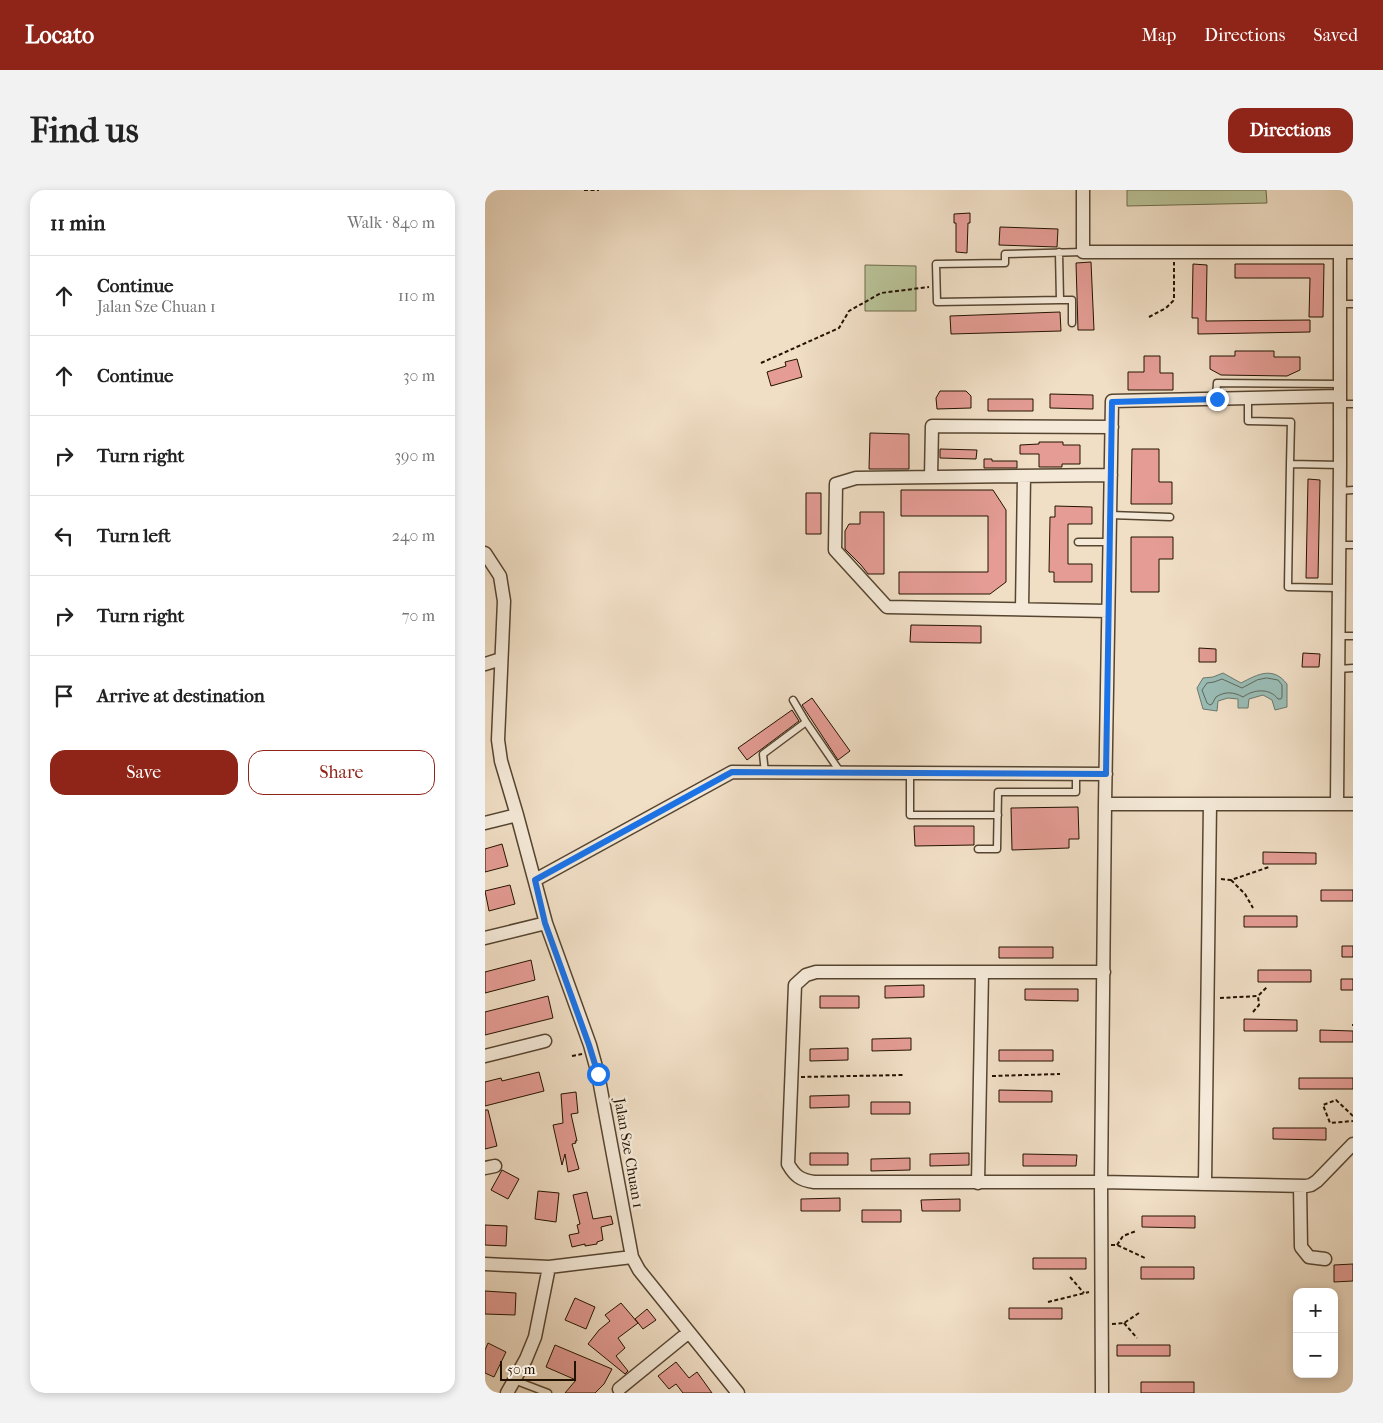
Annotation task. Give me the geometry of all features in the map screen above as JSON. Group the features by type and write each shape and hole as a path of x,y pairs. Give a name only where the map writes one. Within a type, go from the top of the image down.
{"street":[{"path":"1083,190 1083,252 1346,252 1340,304 1337,803"},
{"path":"1102,1393 1101,1182 1112,402 1340,395"},
{"path":"931,477 931,426 1112,427"},
{"path":"1340,465 1353,464"},
{"path":"1022,609 1024,476"},
{"path":"1108,611 887,607 835,550 836,484 856,478 1111,476"},
{"name":"Jalan Sze Chuan 1","path":"485,553 500,576 504,601 498,740 501,761 535,880 545,923 598,1074 632,1257 639,1270 738,1393"},
{"path":"485,664 501,659"},
{"path":"535,880 732,772 1106,774"},
{"path":"1105,804 1353,804"},
{"path":"1205,1184 1209,804"},
{"path":"485,823 517,815"},
{"path":"485,938 545,923"},
{"path":"1104,972 816,972 806,975 795,985 788,1164 794,1174 803,1181 1101,1182 1300,1186 1311,1185 1317,1181 1353,1144"},
{"path":"978,1183 982,972"},
{"path":"485,1056 545,1040"},
{"path":"1300,1186 1301,1247 1309,1257 1325,1259"},
{"path":"485,1264 549,1267 632,1257"},
{"path":"507,1393 526,1359 535,1337 549,1267"},
{"path":"619,1389 689,1332"}],"lane":[{"path":"1059,252 1060,300"},
{"path":"1072,323 1072,300 937,302 936,264 1005,263 1005,254 1083,252"},
{"path":"1340,304 1353,304"},
{"path":"1217,399 1217,383 1340,395 1353,404"},
{"path":"1249,398 1248,421 1291,422 1288,587 1339,588"},
{"path":"1290,464 1340,465"},
{"path":"1339,491 1353,490"},
{"path":"1110,515 1170,517"},
{"path":"1077,542 1109,542"},
{"path":"1339,545 1353,545"},
{"path":"1338,636 1353,636"},
{"path":"1338,669 1353,668"},
{"path":"793,700 841,773"},
{"path":"765,772 763,754 806,722"},
{"path":"910,773 910,815 998,815"},
{"path":"977,849 997,849 998,792 1075,792 1076,774"},
{"path":"514,1380 548,1393"}],"path":[{"path":"585,190 599,190"},
{"path":"1149,316 1166,308 1174,300 1174,252"},
{"path":"761,363 839,328 849,311 881,293 936,286"},
{"path":"1209,878 1231,880 1269,867"},
{"path":"1231,880 1245,894 1253,908"},
{"path":"1207,999 1258,996 1268,986"},
{"path":"1253,1012 1259,1005 1258,996"},
{"path":"980,1077 1060,1074"},
{"path":"792,1077 904,1075"},
{"path":"1353,1116 1336,1100 1323,1105 1329,1124 1353,1121"},
{"path":"1117,1245 1123,1236 1136,1231"},
{"path":"1102,1245 1117,1245 1145,1258"},
{"path":"1070,1277 1084,1293"},
{"path":"1049,1302 1084,1293 1102,1292"},
{"path":"1102,1324 1124,1323 1139,1313"},
{"path":"1124,1323 1137,1338"}],"green space":[{"path":"1127,190 1266,190 1267,203 1127,206"},
{"path":"865,265 916,266 916,311 865,311"}],"water":[{"path":"1223,673 1241,683 1265,673 1271,673 1282,678 1287,684 1287,707 1275,710 1272,700 1263,695 1249,699 1248,708 1238,708 1238,699 1228,698 1218,701 1217,711 1203,709 1197,688 1203,678"}],"building":[{"path":"970,213 967,253 956,252 956,223 954,223 954,214"},
{"path":"1000,227 1058,229 1057,247 999,245"},
{"path":"1091,262 1094,330 1078,330 1076,263"},
{"path":"1193,264 1207,265 1206,321 1310,320 1310,332 1198,334 1198,318 1192,318"},
{"path":"1235,264 1324,264 1323,317 1309,317 1310,278 1235,278"},
{"path":"1060,312 1061,331 951,334 950,316"},
{"path":"1235,351 1274,351 1274,357 1300,357 1300,370 1287,376 1221,375 1210,369 1210,356 1235,356"},
{"path":"1144,356 1160,356 1160,373 1173,373 1173,390 1128,390 1128,372 1144,372"},
{"path":"797,359 802,377 771,386 767,372 786,366 785,362"},
{"path":"940,391 966,391 971,396 971,408 937,409 936,398"},
{"path":"1050,394 1093,395 1093,409 1050,408"},
{"path":"988,399 1033,399 1033,411 988,411"},
{"path":"870,433 909,434 909,469 869,469"},
{"path":"1039,442 1063,442 1063,445 1080,445 1080,464 1062,464 1062,467 1039,467 1039,454 1020,454 1020,445 1039,444"},
{"path":"940,449 977,450 976,459 940,458"},
{"path":"1132,449 1159,449 1159,482 1172,482 1172,504 1131,504"},
{"path":"984,459 992,459 992,461 1017,461 1017,468 984,468"},
{"path":"1308,479 1320,480 1318,578 1306,578"},
{"path":"901,490 993,490 1006,510 1006,582 990,594 899,594 899,572 988,572 988,516 901,516"},
{"path":"806,493 821,493 821,534 806,534"},
{"path":"1055,506 1092,507 1092,524 1068,524 1068,564 1092,564 1092,582 1054,582 1054,572 1049,572 1050,517 1055,517"},
{"path":"860,512 884,512 884,574 868,574 845,549 845,531 849,524 860,524"},
{"path":"1131,537 1173,537 1173,559 1159,559 1159,592 1131,592"},
{"path":"911,625 981,626 981,643 910,642"},
{"path":"1199,648 1216,649 1216,662 1199,662"},
{"path":"1303,653 1320,654 1319,667 1302,667"},
{"path":"812,698 850,751 838,760 802,705"},
{"path":"792,710 799,721 747,760 738,748"},
{"path":"1078,807 1079,839 1069,839 1069,848 1012,850 1011,808"},
{"path":"914,826 974,826 974,845 915,846"},
{"path":"502,844 508,866 485,872 485,849"},
{"path":"1263,852 1316,853 1316,864 1263,864"},
{"path":"510,885 515,904 489,911 485,891"},
{"path":"1321,890 1353,890 1353,901 1321,901"},
{"path":"1244,916 1297,916 1297,927 1244,927"},
{"path":"1342,946 1353,946 1353,957 1342,957"},
{"path":"999,947 1053,947 1053,958 999,958"},
{"path":"531,960 535,980 485,993 485,972"},
{"path":"1258,970 1311,970 1311,982 1258,982"},
{"path":"1341,979 1353,979 1353,990 1341,990"},
{"path":"924,985 924,997 885,998 885,986"},
{"path":"1025,989 1078,989 1078,1001 1025,1000"},
{"path":"548,996 553,1018 485,1035 485,1012"},
{"path":"820,996 859,996 859,1008 820,1008"},
{"path":"1244,1019 1297,1020 1297,1031 1244,1031"},
{"path":"1320,1030 1353,1031 1353,1042 1320,1042"},
{"path":"911,1038 911,1050 872,1051 872,1039"},
{"path":"848,1048 848,1060 810,1061 810,1049"},
{"path":"999,1050 1053,1050 1053,1061 999,1061"},
{"path":"539,1072 544,1091 485,1106 485,1082 501,1078 502,1081"},
{"path":"1299,1078 1353,1078 1353,1089 1299,1089"},
{"path":"999,1090 1052,1091 1052,1102 999,1102"},
{"path":"576,1092 578,1113 571,1114 577,1141 572,1144 579,1169 568,1172 565,1154 562,1165 553,1125 563,1123 561,1094"},
{"path":"849,1095 849,1107 810,1108 810,1096"},
{"path":"871,1102 910,1102 910,1114 871,1114"},
{"path":"485,1110 488,1110 497,1146 485,1149"},
{"path":"1273,1128 1326,1128 1326,1140 1273,1139"},
{"path":"810,1153 848,1153 848,1165 810,1165"},
{"path":"969,1153 969,1165 930,1166 930,1154"},
{"path":"1023,1154 1077,1155 1076,1166 1023,1166"},
{"path":"910,1158 910,1170 871,1171 871,1159"},
{"path":"502,1170 519,1179 508,1199 491,1190"},
{"path":"538,1191 559,1193 556,1222 535,1219"},
{"path":"587,1192 593,1219 611,1216 613,1224 601,1227 603,1240 597,1242 597,1244 572,1247 569,1235 579,1233 577,1225 580,1224 573,1195"},
{"path":"840,1198 840,1211 801,1211 801,1199"},
{"path":"960,1199 960,1211 922,1211 921,1200"},
{"path":"862,1210 901,1210 901,1222 862,1222"},
{"path":"1142,1216 1195,1216 1195,1228 1142,1227"},
{"path":"485,1225 507,1226 506,1246 485,1245"},
{"path":"1033,1258 1086,1258 1086,1269 1033,1269"},
{"path":"1353,1264 1353,1281 1334,1282 1334,1265"},
{"path":"1141,1267 1194,1267 1194,1279 1141,1279"},
{"path":"485,1291 516,1293 515,1315 485,1314"},
{"path":"575,1298 595,1307 586,1329 565,1320"},
{"path":"621,1303 638,1323 618,1338 625,1348 616,1356 628,1371 625,1374 588,1344 599,1330 610,1321 605,1315"},
{"path":"1009,1308 1062,1308 1062,1319 1009,1319"},
{"path":"647,1309 656,1320 643,1329 635,1319"},
{"path":"488,1343 506,1352 494,1377 485,1373 485,1350"},
{"path":"555,1345 612,1369 604,1384 595,1393 565,1393 576,1380 546,1367"},
{"path":"1117,1345 1170,1345 1170,1356 1117,1356"},
{"path":"676,1362 689,1378 697,1372 712,1393 683,1393 676,1384 669,1389 658,1376"},
{"path":"1141,1382 1194,1382 1194,1393 1141,1393"}],"route":[{"path":"598,1074 545,923 535,880 732,772 1106,774 1112,402 1217,399"}]}
